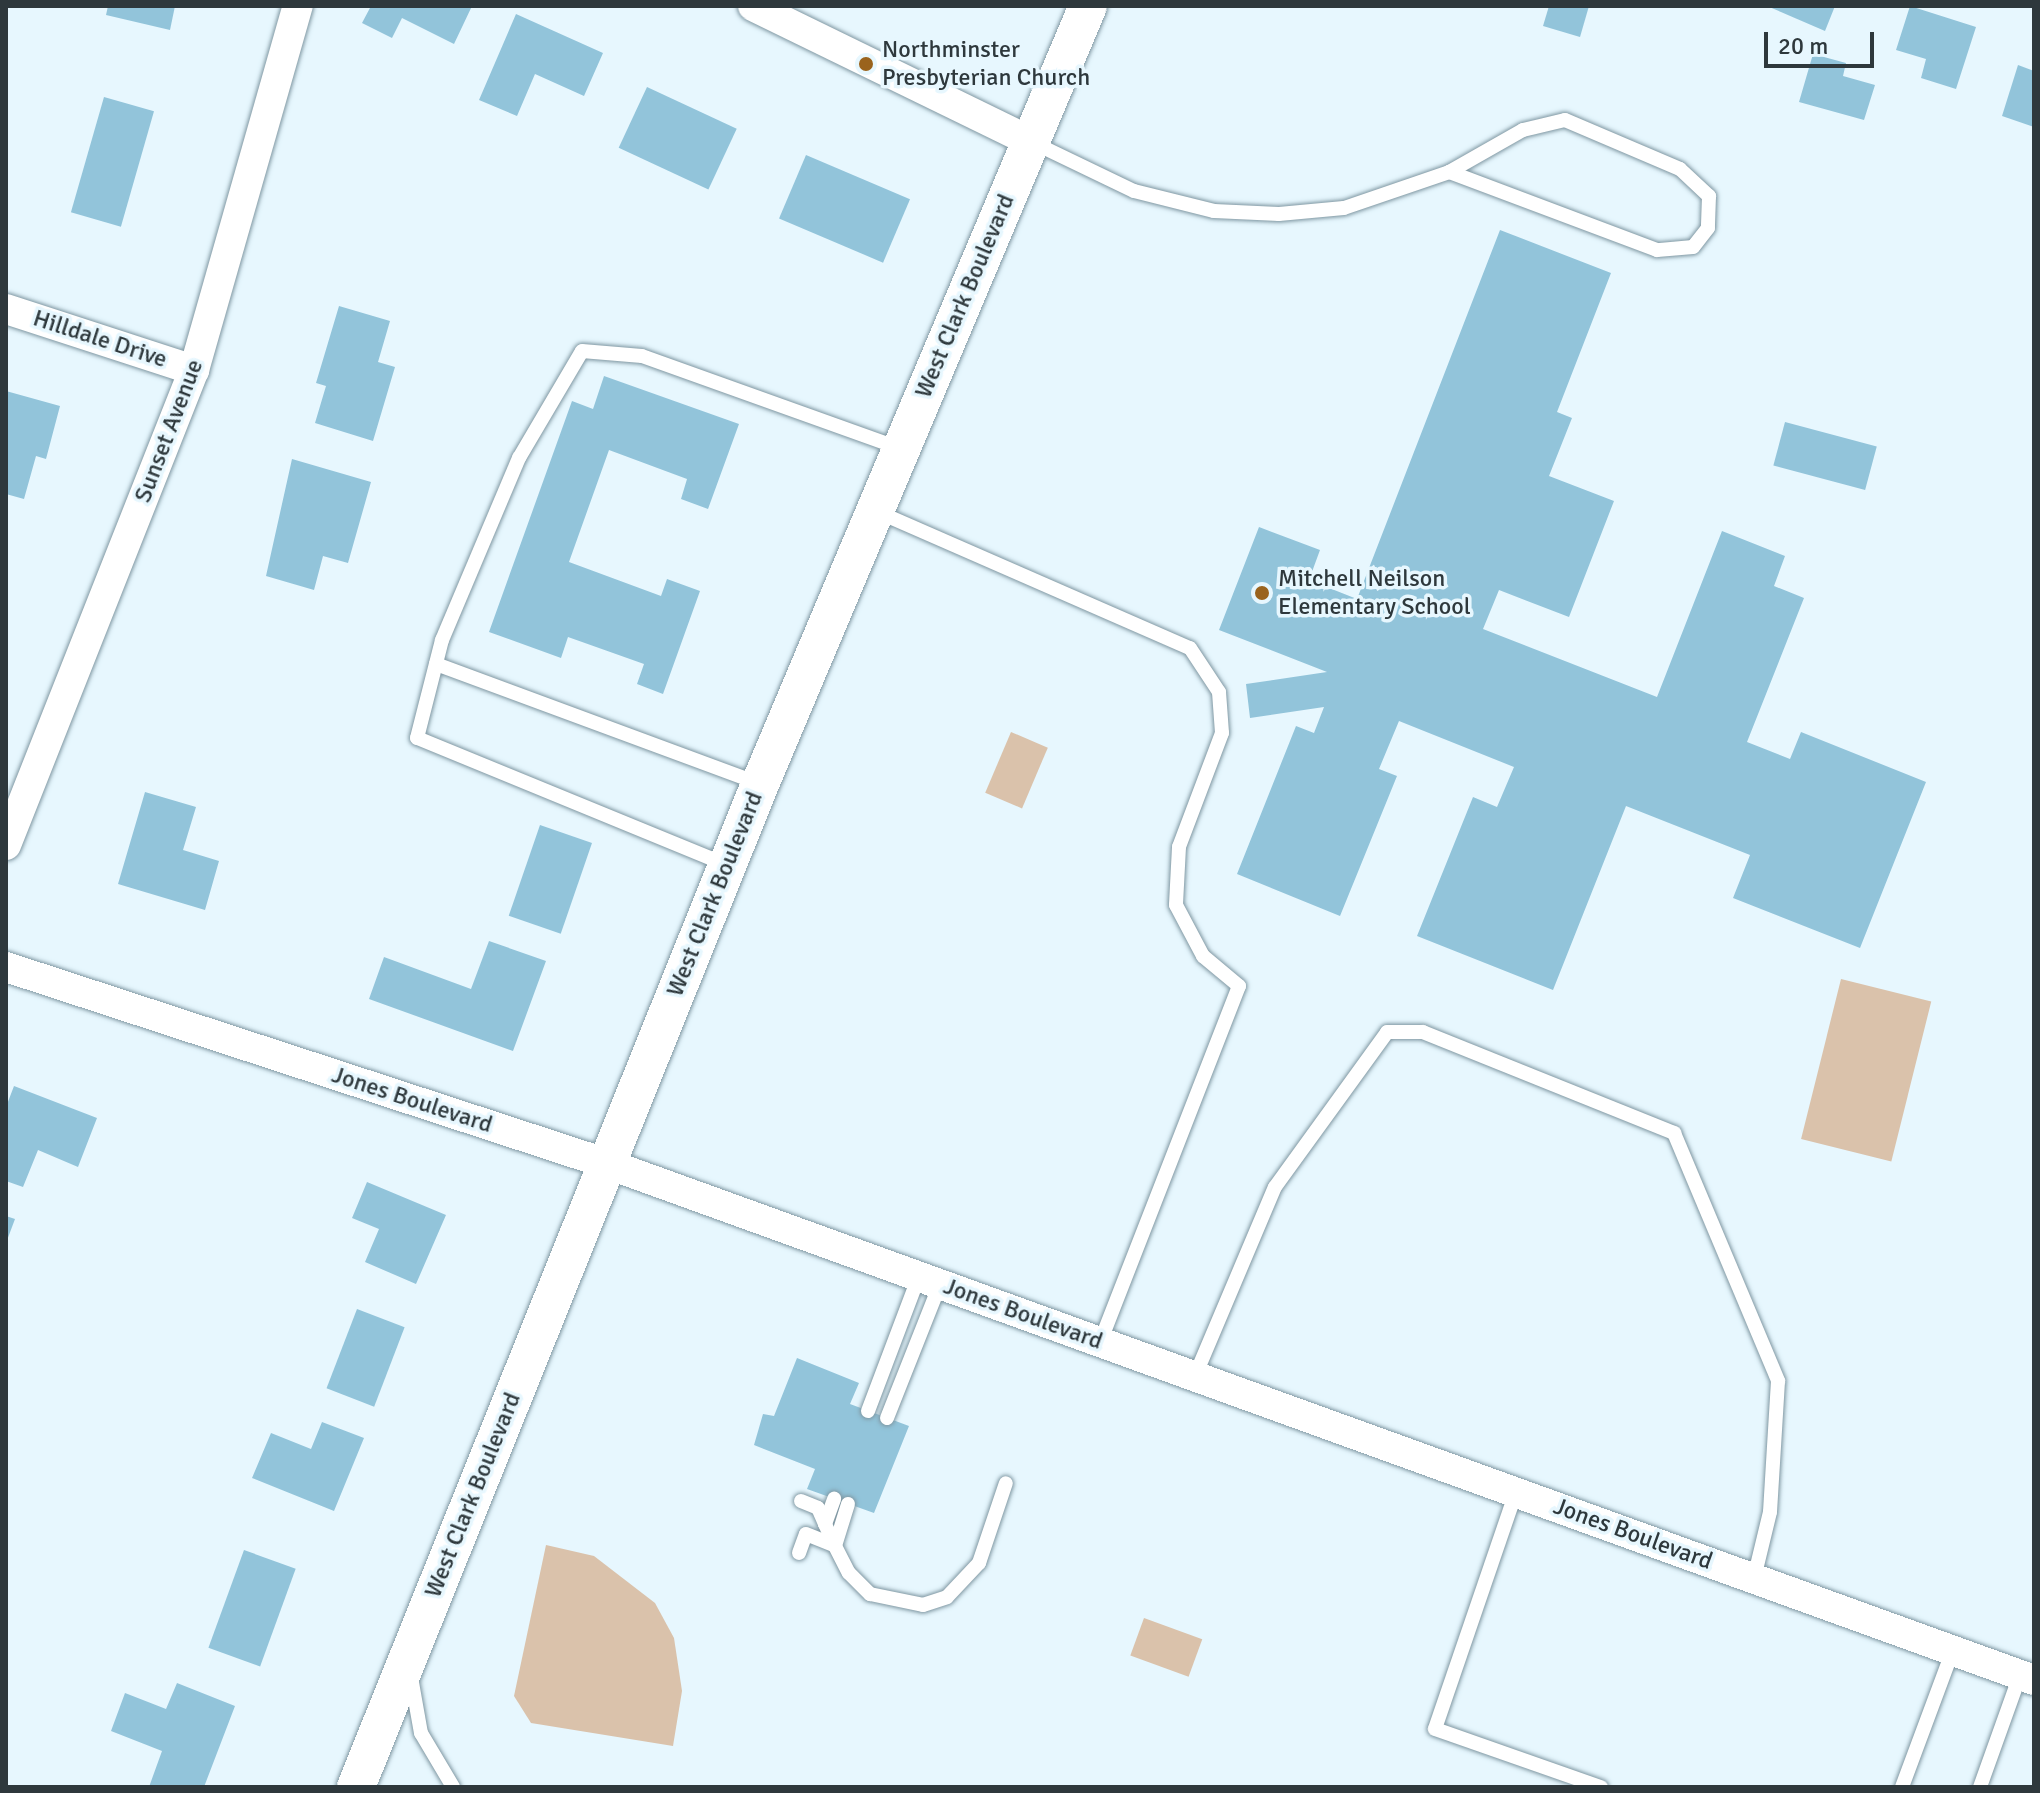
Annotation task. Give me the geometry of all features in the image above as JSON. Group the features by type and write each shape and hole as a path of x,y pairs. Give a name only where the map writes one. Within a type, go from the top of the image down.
{"street":[{"name":"Sunset Avenue","path":"6,845 194,370 298,6"},
{"path":"753,6 1032,142"},
{"name":"West Clark Boulevard","path":"356,1787 605,1163 873,509 1088,6"},
{"name":"Hilldale Drive","path":"6,309 194,370"},
{"name":"Jones Boulevard","path":"6,967 605,1163 2027,1678"}],"lane":[{"path":"1032,142 1134,191 1214,211 1344,208 1449,172 1523,130 1565,120 1680,169 1709,196 1708,228 1693,247 1657,250 1449,172"},
{"path":"727,865 417,738 436,664 519,458 582,351 642,356 899,448"},
{"path":"873,509 1190,648 1219,692 1222,733 1179,847 1176,905 1203,956 1239,986 1100,1342"},
{"path":"436,664 760,784"},
{"path":"1195,1376 1275,1187 1387,1032 1423,1032 1674,1133 1778,1381 1770,1512 1754,1578"},
{"path":"868,1411 929,1280"},
{"path":"887,1418 929,1280"},
{"path":"801,1501 818,1508 835,1546 870,1594 894,1604 947,1597 979,1563 1006,1483"},
{"path":"1516,1492 1435,1729 1601,1787"},
{"path":"825,1524 841,1501 835,1546"},
{"path":"799,1553 806,1534 835,1546"},
{"path":"1902,1787 1953,1650"},
{"path":"408,1659 421,1733 453,1787"},
{"path":"1980,1787 2027,1678"}],"shaded area":[{"path":"1011,732 1048,748 1022,808 985,793"},
{"path":"1841,979 1931,1001 1891,1162 1801,1139"},
{"path":"546,1545 594,1556 655,1603 674,1638 682,1691 673,1746 531,1723 514,1696"},
{"path":"1144,1618 1202,1639 1189,1677 1130,1656"}],"building":[{"path":"108,6 175,6 170,30 106,15"},
{"path":"371,6 472,6 454,44 402,18 392,38 362,23"},
{"path":"1549,6 1589,6 1580,37 1543,26"},
{"path":"1767,6 1835,6 1825,31"},
{"path":"1910,6 1976,27 1956,89 1921,78 1926,59 1896,50"},
{"path":"516,14 603,53 584,96 535,74 517,116 479,100"},
{"path":"1813,54 1846,63 1843,76 1875,85 1864,120 1799,102"},
{"path":"2018,65 2034,71 2034,127 2002,116"},
{"path":"647,87 737,129 708,190 619,148"},
{"path":"104,97 154,111 121,227 71,212"},
{"path":"806,155 910,199 883,263 779,219"},
{"name":"Mitchell Neilson Elementary School","path":"1500,230 1611,273 1557,412 1572,418 1549,476 1614,501 1569,617 1499,590 1483,629 1657,697 1722,531 1785,556 1774,586 1804,598 1747,742 1790,759 1801,732 1926,782 1860,948 1733,898 1750,855 1626,806 1553,990 1417,936 1473,797 1497,807 1514,767 1399,721 1379,769 1397,776 1340,916 1237,874 1296,726 1314,733 1324,707 1250,718 1246,684 1327,672 1219,630 1259,527 1320,550 1309,580 1357,599"},
{"path":"339,306 390,321 378,362 395,367 373,441 315,423 326,386 316,383"},
{"path":"604,376 739,424 708,509 681,499 687,479 609,450 569,562 661,596 667,579 700,591 663,694 637,684 644,664 568,637 561,658 489,632 572,401 593,409"},
{"path":"6,391 60,406 46,459 36,456 24,499 6,494"},
{"path":"1785,422 1877,447 1865,490 1773,465"},
{"path":"292,459 371,482 348,563 323,556 314,590 266,576"},
{"path":"145,792 196,807 183,850 219,861 205,910 118,884"},
{"path":"540,825 592,843 561,934 509,916"},
{"path":"489,941 546,961 513,1051 369,999 384,957 471,989"},
{"path":"14,1086 97,1118 78,1167 38,1150 23,1187 6,1181 6,1107"},
{"path":"367,1182 446,1215 416,1284 365,1262 379,1229 352,1218"},
{"path":"6,1216 15,1219 6,1243"},
{"path":"357,1309 405,1327 374,1407 327,1388"},
{"path":"797,1358 859,1383 850,1404 909,1426 874,1513 807,1489 815,1469 754,1445 763,1414 774,1416"},
{"path":"322,1422 364,1438 334,1511 252,1478 271,1433 311,1449"},
{"path":"244,1550 296,1569 260,1667 208,1648"},
{"path":"177,1683 235,1706 204,1787 149,1787 162,1751 111,1731 125,1693 166,1709"}],"place":[{"name":"Northminster Presbyterian Church","path":"866,64"},
{"name":"Mitchell Neilson Elementary School","path":"1262,593"}]}
